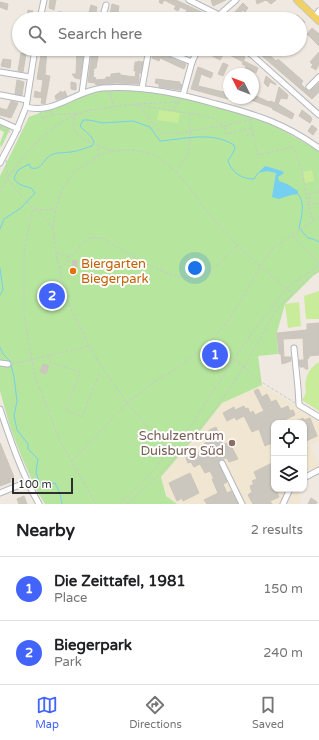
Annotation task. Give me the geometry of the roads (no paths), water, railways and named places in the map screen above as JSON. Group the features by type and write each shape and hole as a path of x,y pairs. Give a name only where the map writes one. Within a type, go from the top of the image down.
{"main road":[{"path":"297,0 317,19"}],"street":[{"path":"41,12 44,0"},
{"path":"189,0 209,12"},
{"path":"223,12 236,0"},
{"path":"104,12 106,5"},
{"path":"317,19 319,11"},
{"path":"0,163 2,152 16,131 26,107 34,56"},
{"path":"82,93 87,56"},
{"path":"142,88 148,56"},
{"path":"177,56 192,62"},
{"path":"181,97 195,56"},
{"path":"253,56 319,115"},
{"path":"0,72 30,77"},
{"path":"310,87 319,77"},
{"path":"26,107 40,110 50,108 82,93 101,88 142,88 248,112 289,129 319,148"},
{"path":"1,95 27,100"},
{"path":"0,121 16,131"},
{"path":"294,348 299,405 319,417"},
{"path":"0,363 3,365 8,364"},
{"path":"0,409 27,482 39,504"},
{"path":"222,463 242,504"},
{"path":"307,476 319,470"},
{"path":"0,493 27,482"},
{"path":"283,504 289,492"}],"water":[{"path":"265,166 282,171 284,173 278,177 279,181 298,191 298,194 279,199 272,197 276,173 267,171 258,173"}],"waterway":[{"path":"0,229 4,219 21,208 35,193 31,188 21,185 15,180 14,178 18,170 29,164 31,168 38,168 48,157 53,154 74,152 92,146 94,142 93,139 80,126 83,120 103,123 133,121 150,127 160,141 198,137 217,138 234,145 235,149 228,161 235,172 245,178 254,179 258,173"},
{"path":"298,194 302,202 302,215 299,228 308,238 319,242"},
{"path":"0,268 3,290 0,295"},
{"path":"0,347 3,354 10,361 14,377 17,401 14,416 17,430 28,444 28,449 38,459 36,472 39,482 44,485 55,483 60,493 62,504"}],"place":[{"name":"Biergarten Biegerpark","path":"73,271"},
{"name":"Biegerpark","path":"52,296"},
{"name":"Die Zeittafel, 1981","path":"215,355"},
{"name":"Schulzentrum Duisburg Süd","path":"232,443"}]}
